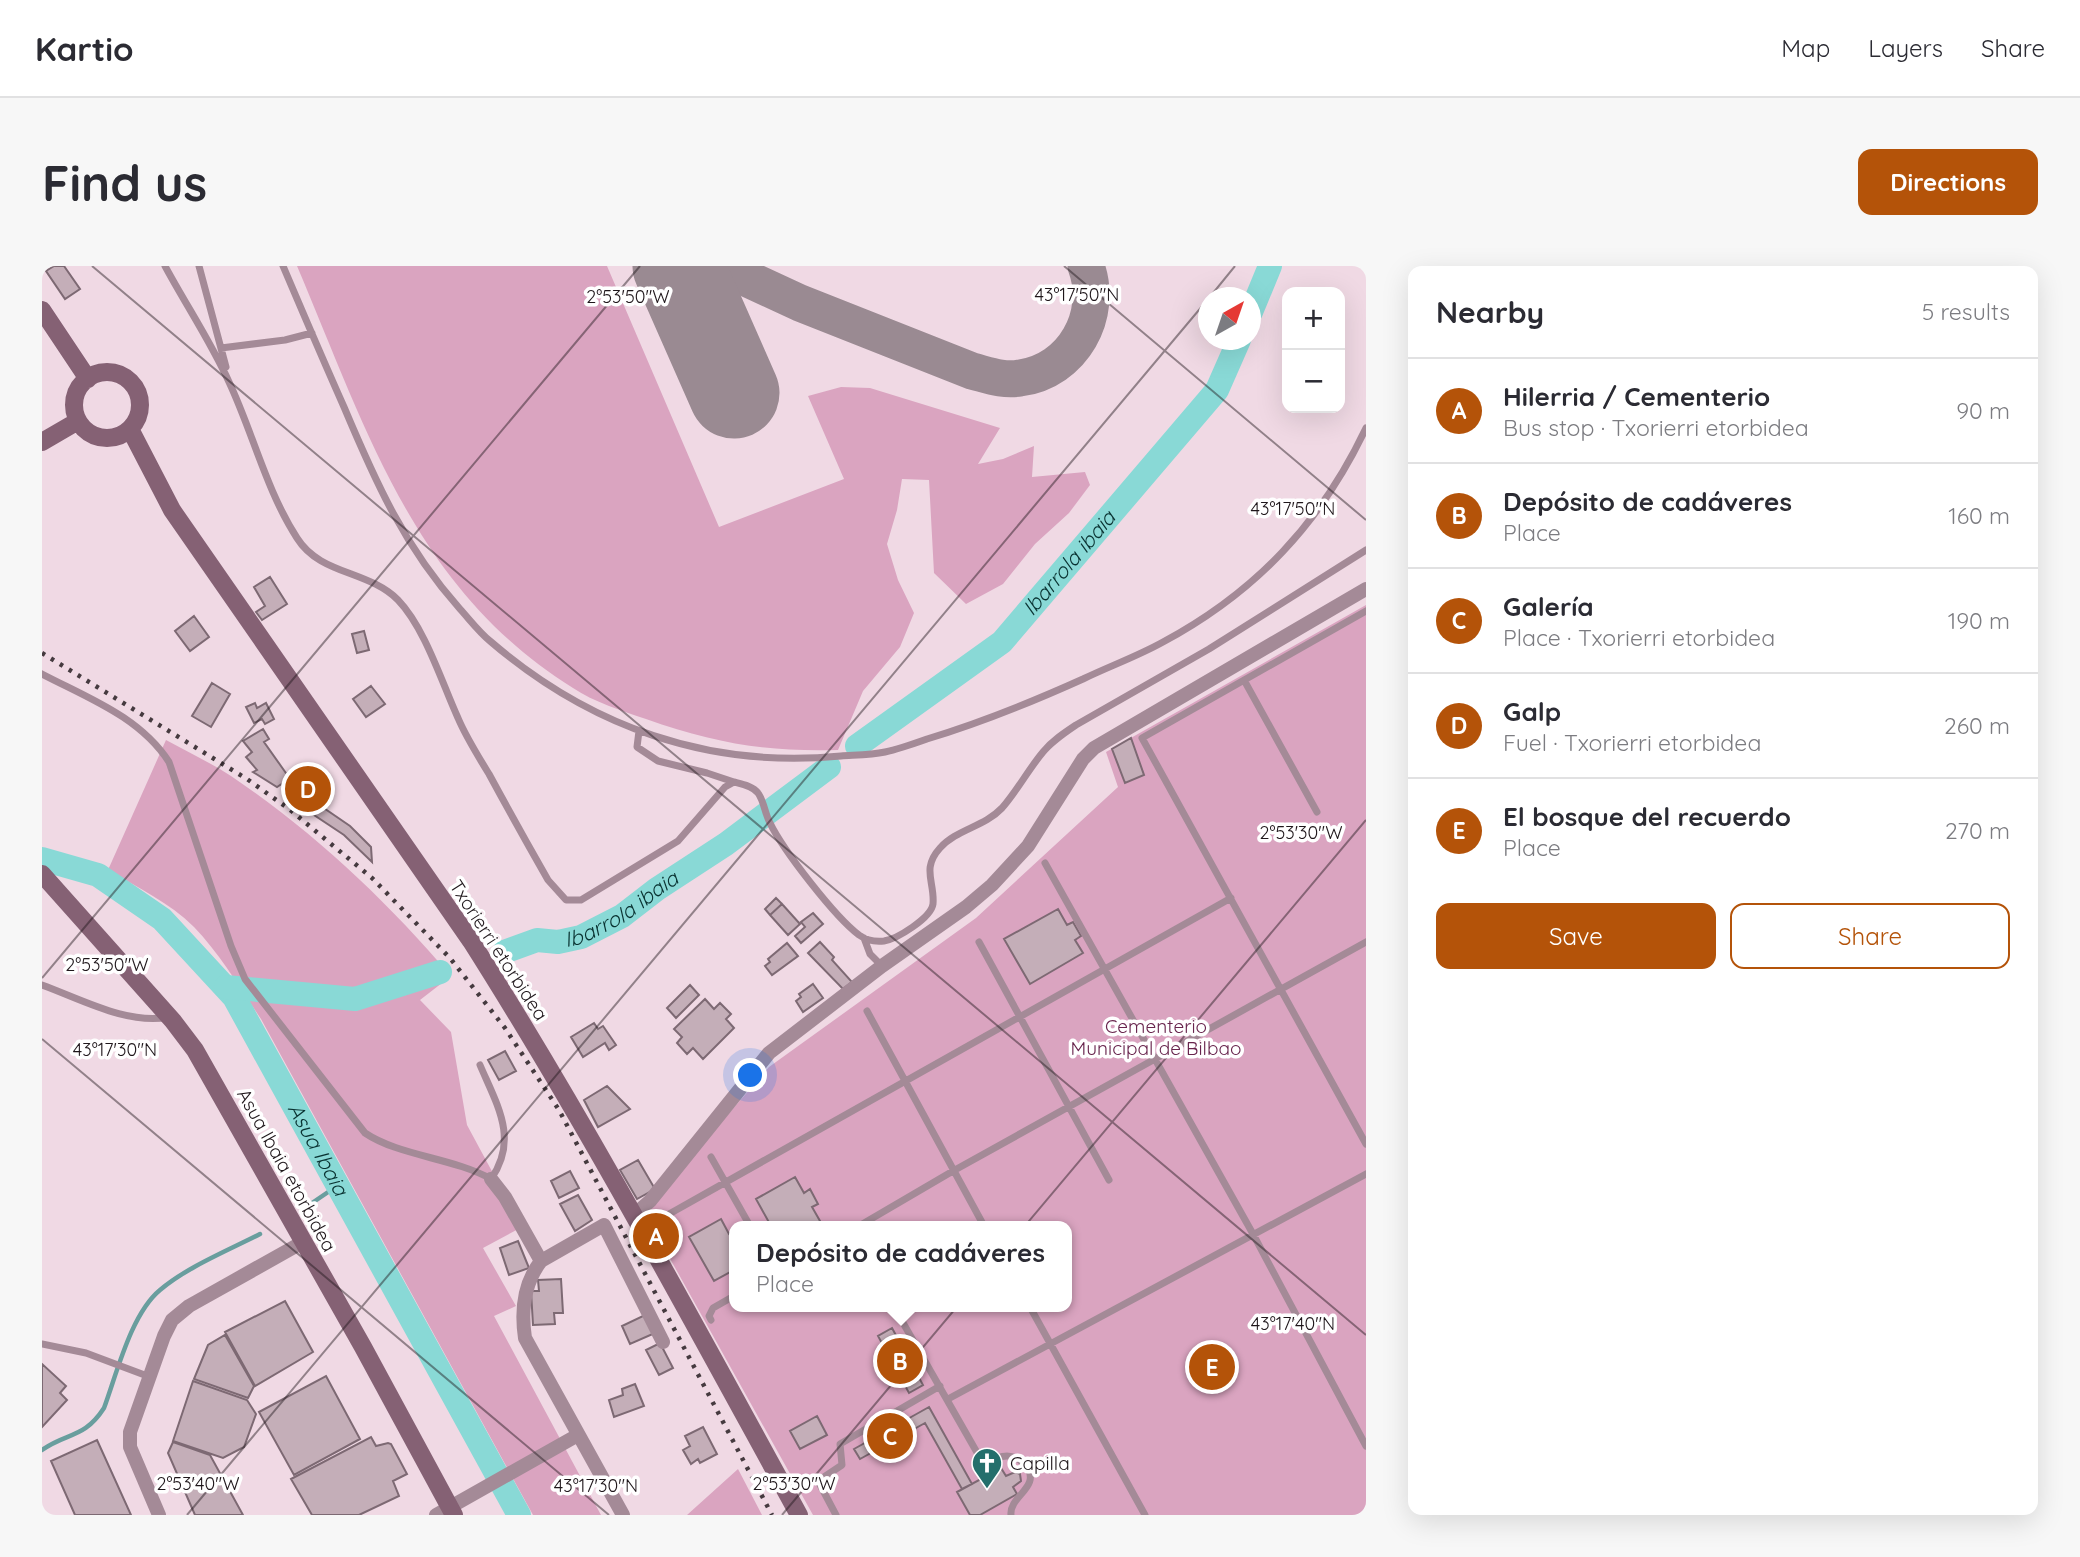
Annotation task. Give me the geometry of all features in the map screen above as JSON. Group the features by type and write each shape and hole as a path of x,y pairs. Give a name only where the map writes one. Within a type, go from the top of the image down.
{"street":[{"path":"42,310 88,379"},
{"path":"108,372 120,375 136,389 140,410 130,429 112,438 102,438 84,429 78,421 75,402 77,393 88,379 108,372"},
{"path":"42,442 78,421"},
{"name":"Txorierri etorbidea","path":"130,429 172,510 484,963 555,1077 799,1515"},
{"path":"634,1215 650,1201 769,1053 992,886 1028,846 1083,759 1094,748 1366,589"},
{"name":"Asua Ibaia etorbidea","path":"42,874 170,1017 205,1067 303,1242 447,1512"},
{"path":"491,1179 505,1197 541,1261"},
{"path":"623,1515 525,1338 525,1296 534,1270 541,1261 604,1225 663,1342"},
{"path":"159,1515 130,1447 130,1432 172,1320 188,1306 303,1242"},
{"path":"447,1512 478,1491 578,1435"}],"lane":[{"path":"165,266 188,310 213,348 231,385 266,475 298,540 312,556 334,568 376,583 399,601 438,667 458,720 548,880 566,900 581,900 678,841 725,787 734,782"},
{"path":"199,266 231,385"},
{"path":"283,266 383,496 412,548 440,587 486,638 535,677 584,708 639,730 715,753 769,759 885,752 973,725 1163,642 1222,606 1268,567 1314,518 1348,466 1366,428"},
{"path":"221,348 285,340 312,333"},
{"path":"639,730 637,747 658,761 707,772 747,786 758,793 770,824 798,864 849,927 864,938 887,941 926,917 933,903 930,865 939,849 955,836 982,824 1001,808 1056,739 1271,611 1366,550"},
{"path":"1366,611 1142,738 1366,1144"},
{"path":"42,674 126,718 150,736 160,748 169,762 231,946 245,979 365,1133 380,1141 475,1171 491,1179 499,1167 505,1144 505,1128 480,1065"},
{"path":"1244,680 1317,812"},
{"path":"1045,863 1253,1234 1366,1446"},
{"path":"662,1218 1231,898"},
{"path":"864,938 870,954 882,966"},
{"path":"979,942 1109,1180"},
{"path":"868,1221 1366,942"},
{"path":"42,985 124,1015 160,1019 170,1017"},
{"path":"867,1011 981,1221"},
{"path":"711,1157 747,1221"},
{"path":"948,1399 1366,1174"},
{"path":"711,1320 709,1316 713,1308 729,1299"},
{"path":"897,1312 979,1456 985,1460 1005,1455 1016,1457 1030,1471 1029,1485 1012,1504 1011,1515"},
{"path":"1033,1312 1145,1515"},
{"path":"42,1344 86,1353 150,1377"},
{"path":"836,1515 818,1481 842,1465 840,1444 940,1386"}],"green space":[{"path":"297,266 607,266 719,527 844,479 808,396 841,387 870,388 1000,428 978,464 1003,459 1034,446 1032,477 1085,472 1090,485 1069,513 1035,544 1003,584 966,604 934,573 929,480 902,479 887,544 898,580 914,613 900,647 863,691 838,750 763,747 694,734 618,709 581,693 518,648 472,603 434,554 401,501 373,445"},
{"name":"Cementerio Municipal de Bilbao","path":"1366,605 1366,1515 813,1515 644,1212 769,1067 976,918 1118,787 1106,752"},
{"path":"166,740 231,776 320,844 375,894 451,976 420,1000 451,1032 467,1125 522,1227 483,1248 516,1306 494,1316 601,1515 533,1515 261,1019 221,960 185,918 108,870"},
{"path":"738,1469 762,1515 687,1515"}],"building":[{"path":"54,266 64,266 80,289 65,299 46,271"},
{"path":"270,577 287,604 262,620 256,612 265,606 254,587"},
{"path":"194,616 209,637 190,651 175,631"},
{"path":"364,631 369,650 357,653 352,634"},
{"path":"212,683 230,694 211,727 192,716"},
{"path":"371,686 385,704 366,717 353,699"},
{"path":"255,703 257,708 266,703 274,719 265,724 262,719 254,723 246,707"},
{"path":"263,729 269,739 264,742 288,776 302,767 318,790 306,799 308,803 312,800 350,826 371,847 372,862 344,835 299,805 304,799 302,795 296,799 291,792 296,789 289,779 277,787 253,772 257,770 246,757 252,752 243,741"},
{"path":"1131,738 1144,775 1125,783 1112,749"},
{"path":"776,898 782,904 770,915 765,909"},
{"path":"782,904 800,924 788,935 770,915"},
{"path":"1058,909 1067,925 1073,922 1081,936 1075,940 1083,953 1030,984 1004,939"},
{"path":"813,913 823,924 801,943 795,936 805,927 801,922"},
{"path":"820,942 852,982 843,989 808,953"},
{"path":"787,943 798,956 772,975 765,966 770,962 768,959"},
{"path":"813,984 823,998 803,1012 796,1001 801,997 799,994"},
{"path":"690,985 699,995 676,1018 667,1008"},
{"path":"705,999 714,1009 720,1003 731,1014 726,1019 734,1028 703,1059 693,1048 687,1054 677,1043 682,1037 674,1029"},
{"path":"594,1023 598,1029 603,1026 616,1045 609,1050 605,1043 583,1057 571,1037"},
{"path":"505,1051 516,1071 499,1080 488,1060"},
{"path":"607,1086 630,1109 598,1127 584,1100"},
{"path":"638,1160 655,1189 637,1199 620,1170"},
{"path":"570,1171 579,1188 559,1198 551,1181"},
{"path":"795,1177 804,1193 810,1189 818,1204 812,1207 820,1221 768,1221 756,1199"},
{"path":"578,1195 592,1220 575,1231 560,1204"},
{"path":"721,1219 729,1234 729,1273 714,1281 689,1237"},
{"path":"518,1241 529,1268 509,1275 500,1248"},
{"path":"561,1279 563,1313 554,1313 555,1324 533,1325 531,1291 539,1291 538,1280"},
{"path":"285,1301 313,1352 255,1386 225,1332"},
{"path":"645,1315 655,1333 630,1344 622,1326"},
{"path":"892,1328 923,1385 909,1393 878,1336"},
{"path":"225,1335 254,1386 248,1398 194,1379 208,1345"},
{"path":"660,1343 673,1368 659,1375 646,1350"},
{"path":"42,1364 66,1386 60,1393 67,1400 42,1427"},
{"path":"326,1376 360,1439 294,1475 259,1412"},
{"path":"193,1381 247,1400 256,1414 244,1447 223,1458 173,1441"},
{"path":"635,1384 644,1406 614,1417 609,1400 623,1395 622,1389"},
{"path":"929,1407 972,1484 962,1489 925,1423 860,1459 854,1449"},
{"path":"817,1416 827,1435 800,1449 790,1431"},
{"path":"703,1427 717,1454 700,1463 698,1459 691,1464 683,1450 690,1446 685,1436"},
{"path":"371,1437 376,1446 391,1444 407,1474 393,1481 399,1496 359,1515 312,1515 291,1479"},
{"path":"97,1440 131,1515 75,1515 51,1461"},
{"path":"173,1442 210,1455 243,1515 195,1515 168,1453"},
{"name":"Capilla","path":"1001,1468 1006,1476 1015,1472 1020,1474 1021,1481 1013,1487 1017,1494 980,1515 970,1515 957,1492"}],"waterway":[{"name":"Ibarrola ibaia","path":"1261,288 1270,266"},
{"name":"Ibarrola ibaia","path":"857,746 1002,642 1217,390 1235,350"},
{"name":"Ibarrola ibaia","path":"504,952 537,940 558,942 581,937 622,916 657,889 726,844 829,767"},
{"name":"Asua Ibaia","path":"42,859 98,875 162,919 234,997 519,1515"},
{"name":"Ibarrola ibaia","path":"226,987 355,999 440,972"},
{"path":"312,1203 337,1186"},
{"path":"42,1450 82,1430 97,1418 104,1408 133,1329 160,1290 195,1266 260,1234"}],"taxiway":[{"path":"730,266 748,279 800,303 972,371 1008,379 1039,373 1055,364 1080,338 1091,303 1091,285 1086,266"}],"runway":[{"path":"678,266 734,393"}],"railway":[{"path":"42,653 247,779 289,809 372,878 450,958 505,1028 559,1110 772,1515"}],"place":[{"name":"Galp","path":"308,789"},
{"name":"Hilerria / Cementerio","path":"656,1236"},
{"name":"Depósito de cadáveres","path":"900,1361"},
{"name":"El bosque del recuerdo","path":"1212,1367"},
{"name":"Galería","path":"890,1436"},
{"name":"Capilla","path":"987,1490"}]}
